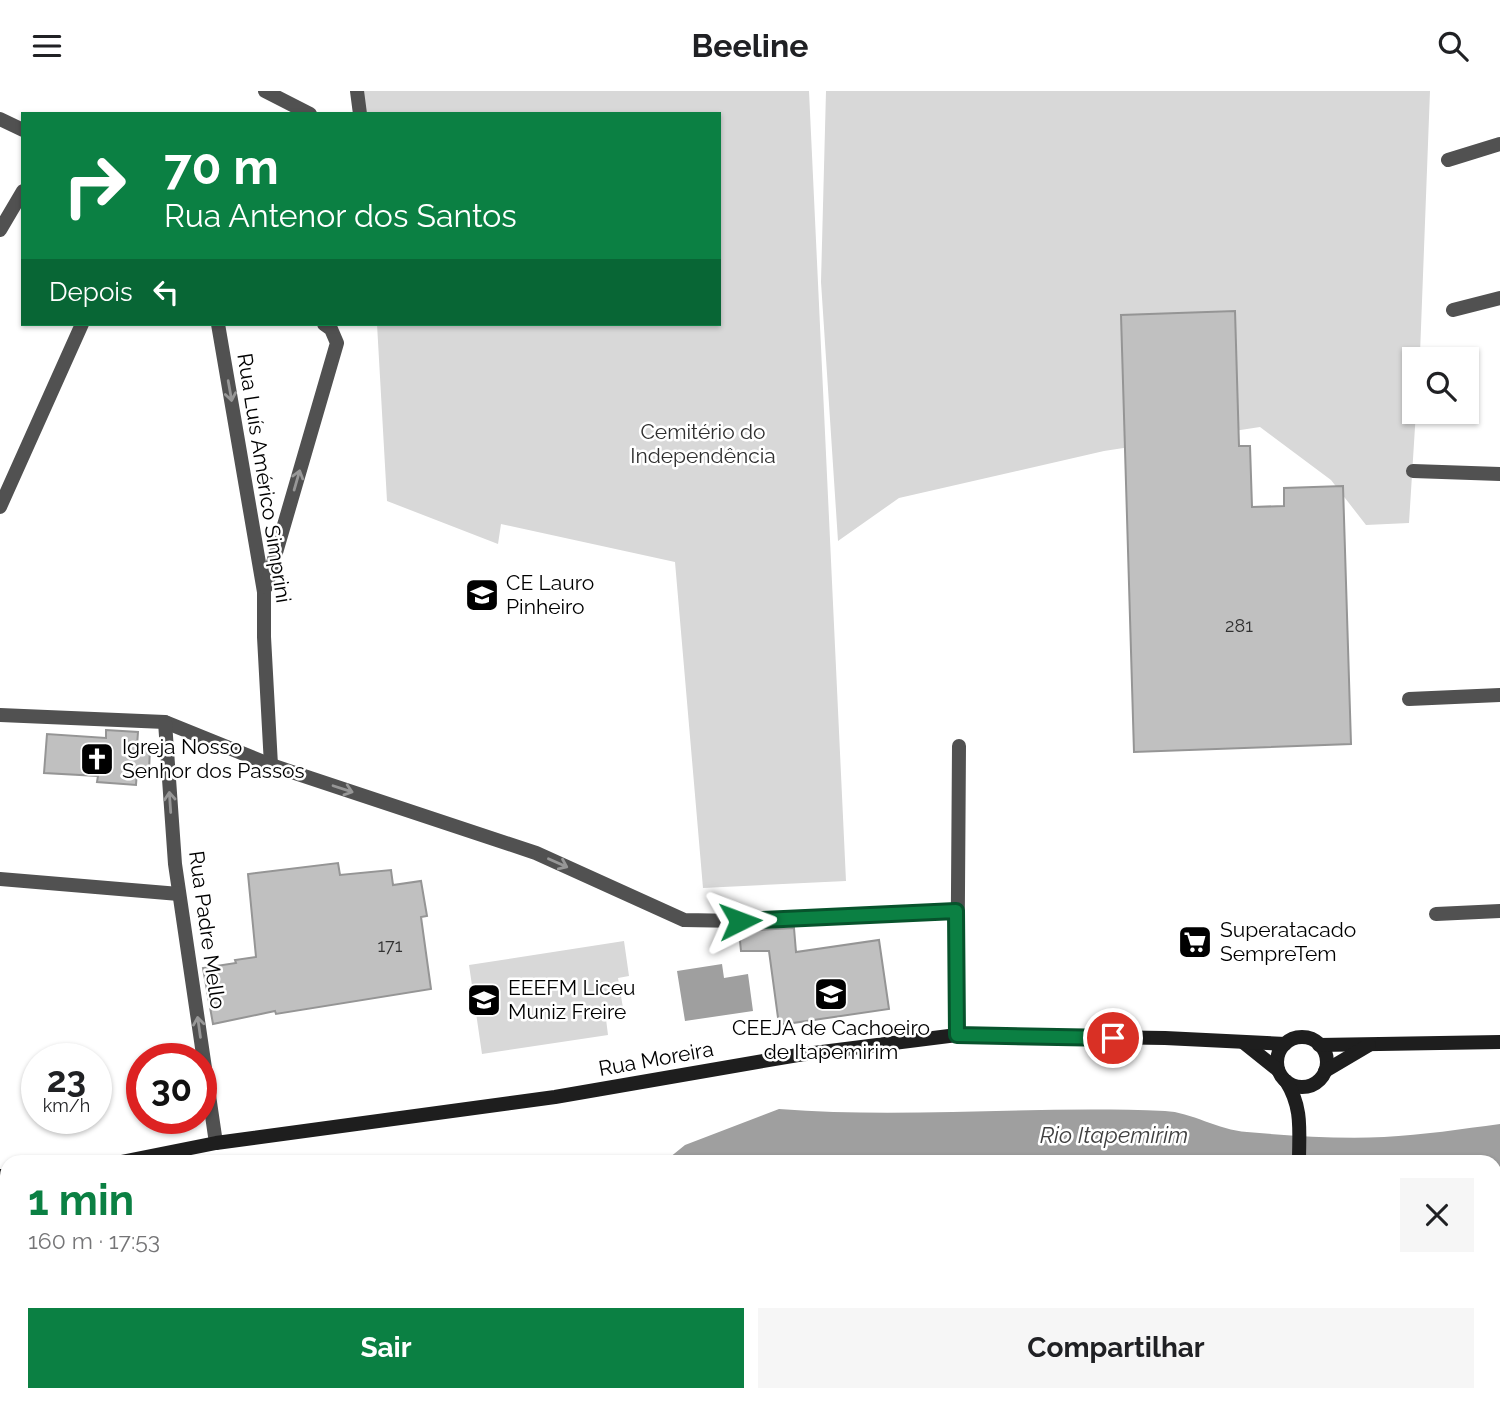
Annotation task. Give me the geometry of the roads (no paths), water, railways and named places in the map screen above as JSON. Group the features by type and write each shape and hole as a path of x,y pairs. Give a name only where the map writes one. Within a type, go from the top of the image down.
{"main road":[{"name":"Rua Moreira","path":"156,1155 216,1143 555,1097 797,1055 957,1035 1285,1044"},
{"path":"1299,1115 1277,1058 1285,1044 1291,1039 1302,1037 1314,1040 1320,1045 1327,1059 1325,1072"},
{"path":"1243,1042 1294,1086 1307,1087 1318,1081 1325,1072 1370,1045"},
{"path":"1320,1045 1500,1042"},
{"path":"1299,1155 1299,1115 1312,1084"}],"street":[{"path":"265,91 306,112"},
{"path":"358,91 360,112"},
{"path":"0,119 21,129"},
{"path":"1448,160 1500,144"},
{"path":"0,230 21,194"},
{"path":"1453,310 1500,298"},
{"path":"0,506 81,326"},
{"name":"Rua Luís Américo Simprini","path":"218,326 264,592 271,765"},
{"path":"264,592 337,344 331,329 327,326"},
{"path":"1413,471 1500,474"},
{"path":"1409,699 1500,695"},
{"path":"0,715 165,722 271,765 536,853 684,920 740,921 956,911"},
{"name":"Rua Padre Mello","path":"165,722 175,864 216,1143"},
{"path":"957,1035 959,746"},
{"path":"0,879 179,894"},
{"path":"1436,914 1500,911"}],"water":[{"path":"722,964 724,978 748,974 753,1011 685,1021 677,971"},
{"name":"Rio Itapemirim","path":"779,1109 876,1113 1165,1111 1185,1114 1236,1131 1367,1138 1500,1124 1500,1155 673,1155 685,1145"}],"place":[{"name":"CE Lauro Pinheiro","path":"482,595"},
{"name":"Igreja Nosso Senhor dos Passos","path":"97,759"},
{"name":"Superatacado SempreTem","path":"1195,942"},
{"name":"CEEJA de Cachoeiro de Itapemirim","path":"831,994"},
{"name":"EEEFM Liceu Muniz Freire","path":"484,1000"}],"park label":[{"name":"Cemitério do Independência","path":"703,444"}]}
